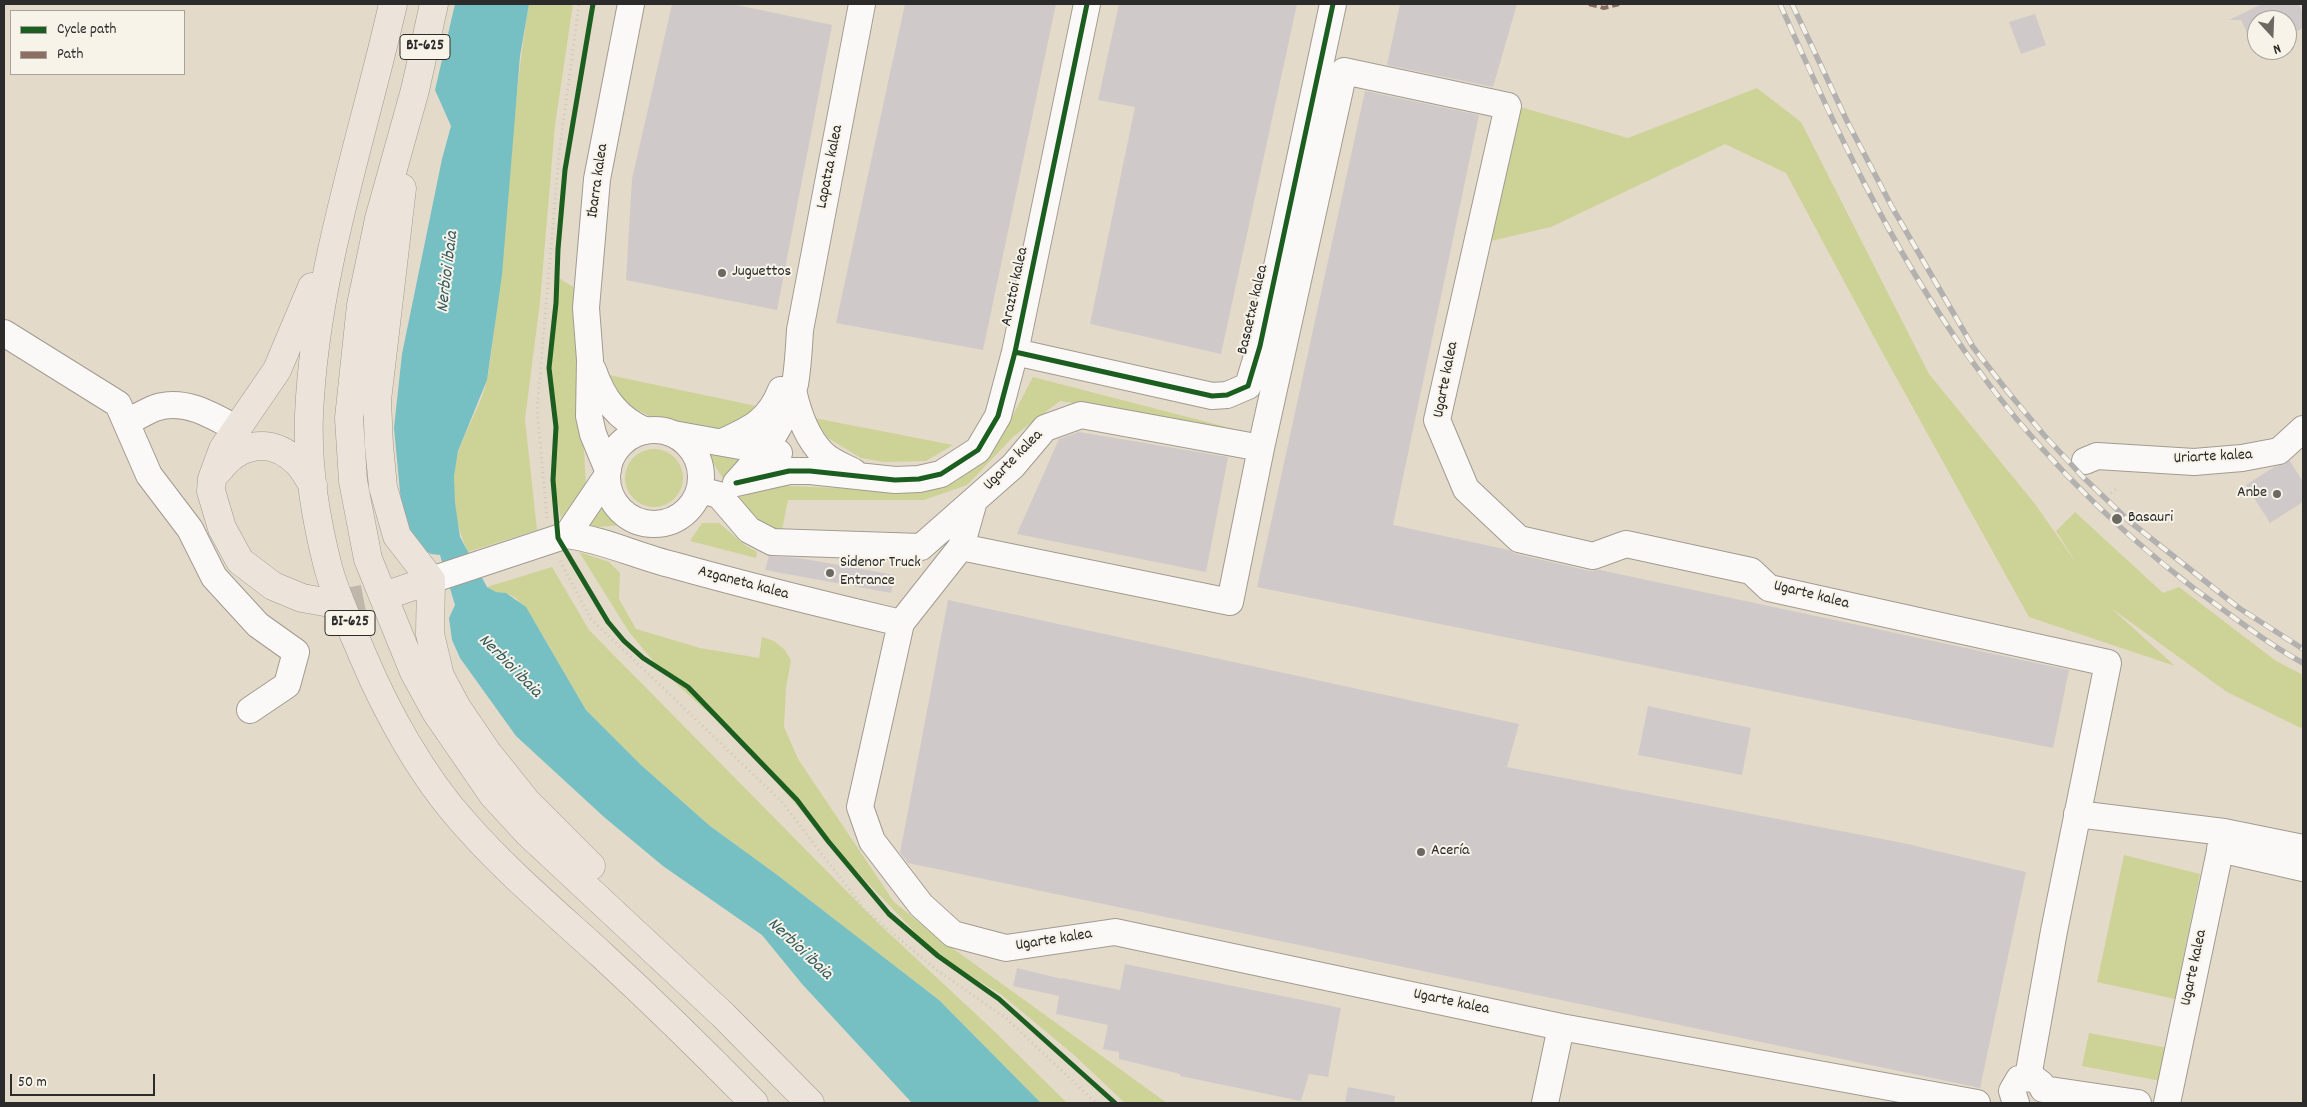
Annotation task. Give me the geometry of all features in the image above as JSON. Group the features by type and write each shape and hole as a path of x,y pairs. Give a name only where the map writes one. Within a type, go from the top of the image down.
{"main road":[{"name":"BI-625","path":"393,4 376,80 339,210 321,299 314,352 309,418 313,485 329,571 378,690 400,732 462,821 500,862 695,1043 754,1103"},
{"name":"BI-625","path":"434,4 415,90 379,219 361,305 349,418 353,481 368,559 414,672 440,719 493,796 528,833 666,960 810,1103"},
{"path":"415,90 377,400 383,487 397,536 432,580 430,634 440,676 457,708 487,752 527,802 644,918 780,1072"},
{"path":"336,604 302,598 273,586 240,561 222,528 211,491 212,479 223,449 277,370 294,332 339,210"},
{"path":"212,479 229,457 246,448 271,445 298,464 313,485"},
{"path":"393,594 432,580"}],"street":[{"name":"Ibarra kalea","path":"608,473 593,434 589,416 590,360 586,308 597,179 631,4"},
{"name":"Lapatza kalea","path":"800,330 862,4"},
{"name":"Araztoi kalea","path":"864,477 895,480 919,479 941,474 978,450 998,416 1015,352 1087,4"},
{"name":"Basaetxe kalea","path":"1015,352 1212,396 1227,395 1248,386 1262,337 1333,4"},
{"name":"Ugarte kalea","path":"961,547 1230,602 1261,448 1344,71 1508,106 1436,420 1466,489 1519,539 1593,556 1626,544 1636,546 1751,571 1769,588 2108,663 2077,814 2024,1096 2138,1103"},
{"path":"432,580 558,540 630,531 652,524 668,522 682,516 693,504 718,489 765,450 778,432 793,390 800,330"},
{"path":"722,442 752,428 770,412 780,392 800,330"},
{"path":"4,333 118,404 149,475 190,529 214,577 258,625 296,652 286,684 250,710"},
{"name":"Ibarra kalea","path":"590,360 601,390 608,402 630,424 646,431"},
{"path":"793,390 807,431 824,456 864,477"},
{"path":"126,422 156,408 182,404 237,429"},
{"name":"Ugarte kalea","path":"718,489 750,530 772,542 922,547 1012,466 1045,428 1081,414 1261,448"},
{"name":"Uriarte kalea","path":"2085,461 2097,456 2194,462 2258,456 2279,451 2303,429"},
{"path":"652,524 637,521 625,514 615,503 609,490 608,473 612,456 632,436 646,431 660,430 765,450 864,477"},
{"path":"673,434 694,451 702,476 718,489"},
{"path":"718,489 789,471 864,477"},
{"path":"558,540 608,473"},
{"name":"Ugarte kalea","path":"974,501 961,547 901,623 860,807 872,840 920,905 953,934 1006,948 1115,932 1562,1027 1976,1103"},
{"name":"Azganeta kalea","path":"558,540 666,564 901,623"},
{"path":"2077,814 2222,841 2303,848"},
{"path":"2222,841 2303,868"},
{"name":"Ugarte kalea","path":"2167,1103 2222,841"},
{"path":"1546,1103 1562,1027"}],"path":[{"path":"579,4 559,155 537,410 558,540 591,619 782,802 865,910 934,968 1007,1019 1096,1103"},
{"path":"2111,493 2116,489"},
{"path":"624,641 630,647"}],"green space":[{"path":"529,4 573,4 555,125 540,302 525,419 537,530 468,552 456,515 454,475 459,450 484,391 490,364 504,241 518,82"},
{"path":"1757,88 1801,122 1929,374 2035,504 2077,564 2056,531 2075,512 2163,593 2179,587 2276,661 2303,675 2303,729 2227,692 2111,608 2175,666 2029,617 1881,350 1786,173 1725,144 1551,227 1491,241 1517,106 1628,138"},
{"path":"557,277 575,288 586,486 561,518 553,480 556,427 549,368"},
{"path":"609,375 756,406 735,425 713,431 661,422 624,403"},
{"path":"1033,377 1238,430 1060,401 1014,436 967,485 924,500 788,500 781,535 762,523 737,498 770,485 903,491 930,490 957,481 1000,440"},
{"path":"814,418 953,445 926,461 884,462 861,458 828,438"},
{"path":"654,449 665,451 678,462 683,478 681,489 670,502 654,507 643,505 630,494 625,478 627,467 638,454"},
{"path":"704,449 749,455 724,480"},
{"path":"601,497 623,525 574,529"},
{"path":"702,523 719,523 746,546 757,552 756,558 690,541"},
{"path":"579,552 609,562 620,573 619,599 636,629 700,648 759,658 762,637 774,641 785,650 791,661 786,688 784,727 798,759 894,902 937,937 1167,1103 1125,1103 1074,1055 1002,995 938,956 838,852 743,744 660,669 629,632"},
{"path":"552,567 589,630 878,923 993,1030 1067,1103 1041,1103 939,1000 776,874 710,826 641,765 586,710 539,629 516,598 487,587"},
{"path":"2124,855 2200,874 2175,999 2097,982"},
{"path":"2089,1033 2168,1048 2161,1081 2082,1066"}],"water":[{"name":"Nerbioi ibaia","path":"455,4 529,4 520,56 502,275 487,380 458,451 454,476 455,503 460,537 487,587 496,592 506,593 526,607 586,710 641,765 710,826 776,874 939,1000 1041,1103 912,1103 802,984 762,935 663,866 604,817 516,736 460,658 452,640 449,618 455,605 440,555 431,554 420,548 403,523 394,428 402,354 442,159 451,126 435,90"}],"building":[{"path":"672,4 732,4 832,25 777,310 626,280 632,179"},
{"path":"905,4 1056,4 983,350 836,323"},
{"path":"1119,4 1297,4 1221,354 1090,324 1135,107 1098,100"},
{"path":"1400,4 1517,4 1493,87 1387,65"},
{"path":"2262,4 2299,4 2303,13 2303,28 2297,31 2297,10 2250,10"},
{"path":"2247,11 2247,32 2241,20 2229,20"},
{"path":"2035,14 2046,45 2021,54 2009,22"},
{"path":"1365,91 1479,115 1393,525 1509,550 1516,554 1590,571 1600,570 2069,670 2053,748 1257,587"},
{"path":"1079,432 1228,457 1206,572 1017,534 1059,439"},
{"name":"Anbe","path":"2290,461 2303,482 2303,502 2270,523 2246,485 2274,467"},
{"name":"Sidenor Truck Entrance","path":"769,556 799,558 895,575 891,593 765,570"},
{"name":"Acería","path":"948,600 1519,724 1507,767 1903,843 2026,872 1980,1088 908,863 900,853"},
{"path":"1648,706 1751,728 1742,775 1638,755"},
{"path":"1125,964 1341,1008 1328,1077 1309,1074 1301,1101 1180,1076 1180,1074 1119,1059 1119,1052 1103,1049 1108,1025 1056,1014 1059,996 1013,986 1017,968 1120,990"},
{"path":"1348,1087 1395,1096 1394,1103 1345,1103"}],"tunnel":[{"path":"336,604 393,593"}],"railway":[{"path":"1780,4 1842,139 1888,227 1938,312 1991,387 2072,480 2132,538 2196,590 2262,637 2303,663"},
{"path":"1792,4 1847,121 1892,207 1973,347 2008,392 2083,477 2129,521 2239,608 2303,649"}],"marked path":[{"path":"1589,4 1604,8 1619,4"}],"cycle path":[{"path":"593,4 565,170 558,249 556,303 549,368 556,427 553,480 558,538 608,622 624,641 643,658 688,687 797,800 828,841 889,914 938,956 999,999 1115,1103"},
{"path":"736,483 789,471 810,471 895,480 919,479 941,474 978,450 998,416 1015,352 1087,4"},
{"path":"1015,352 1212,396 1227,395 1248,386 1260,346 1333,4"}],"place":[{"name":"Juguettos","path":"722,273"},
{"name":"Anbe","path":"2277,494"},
{"name":"Basauri","path":"2117,519"},
{"name":"Sidenor Truck Entrance","path":"830,573"},
{"name":"Acería","path":"1421,852"}]}
